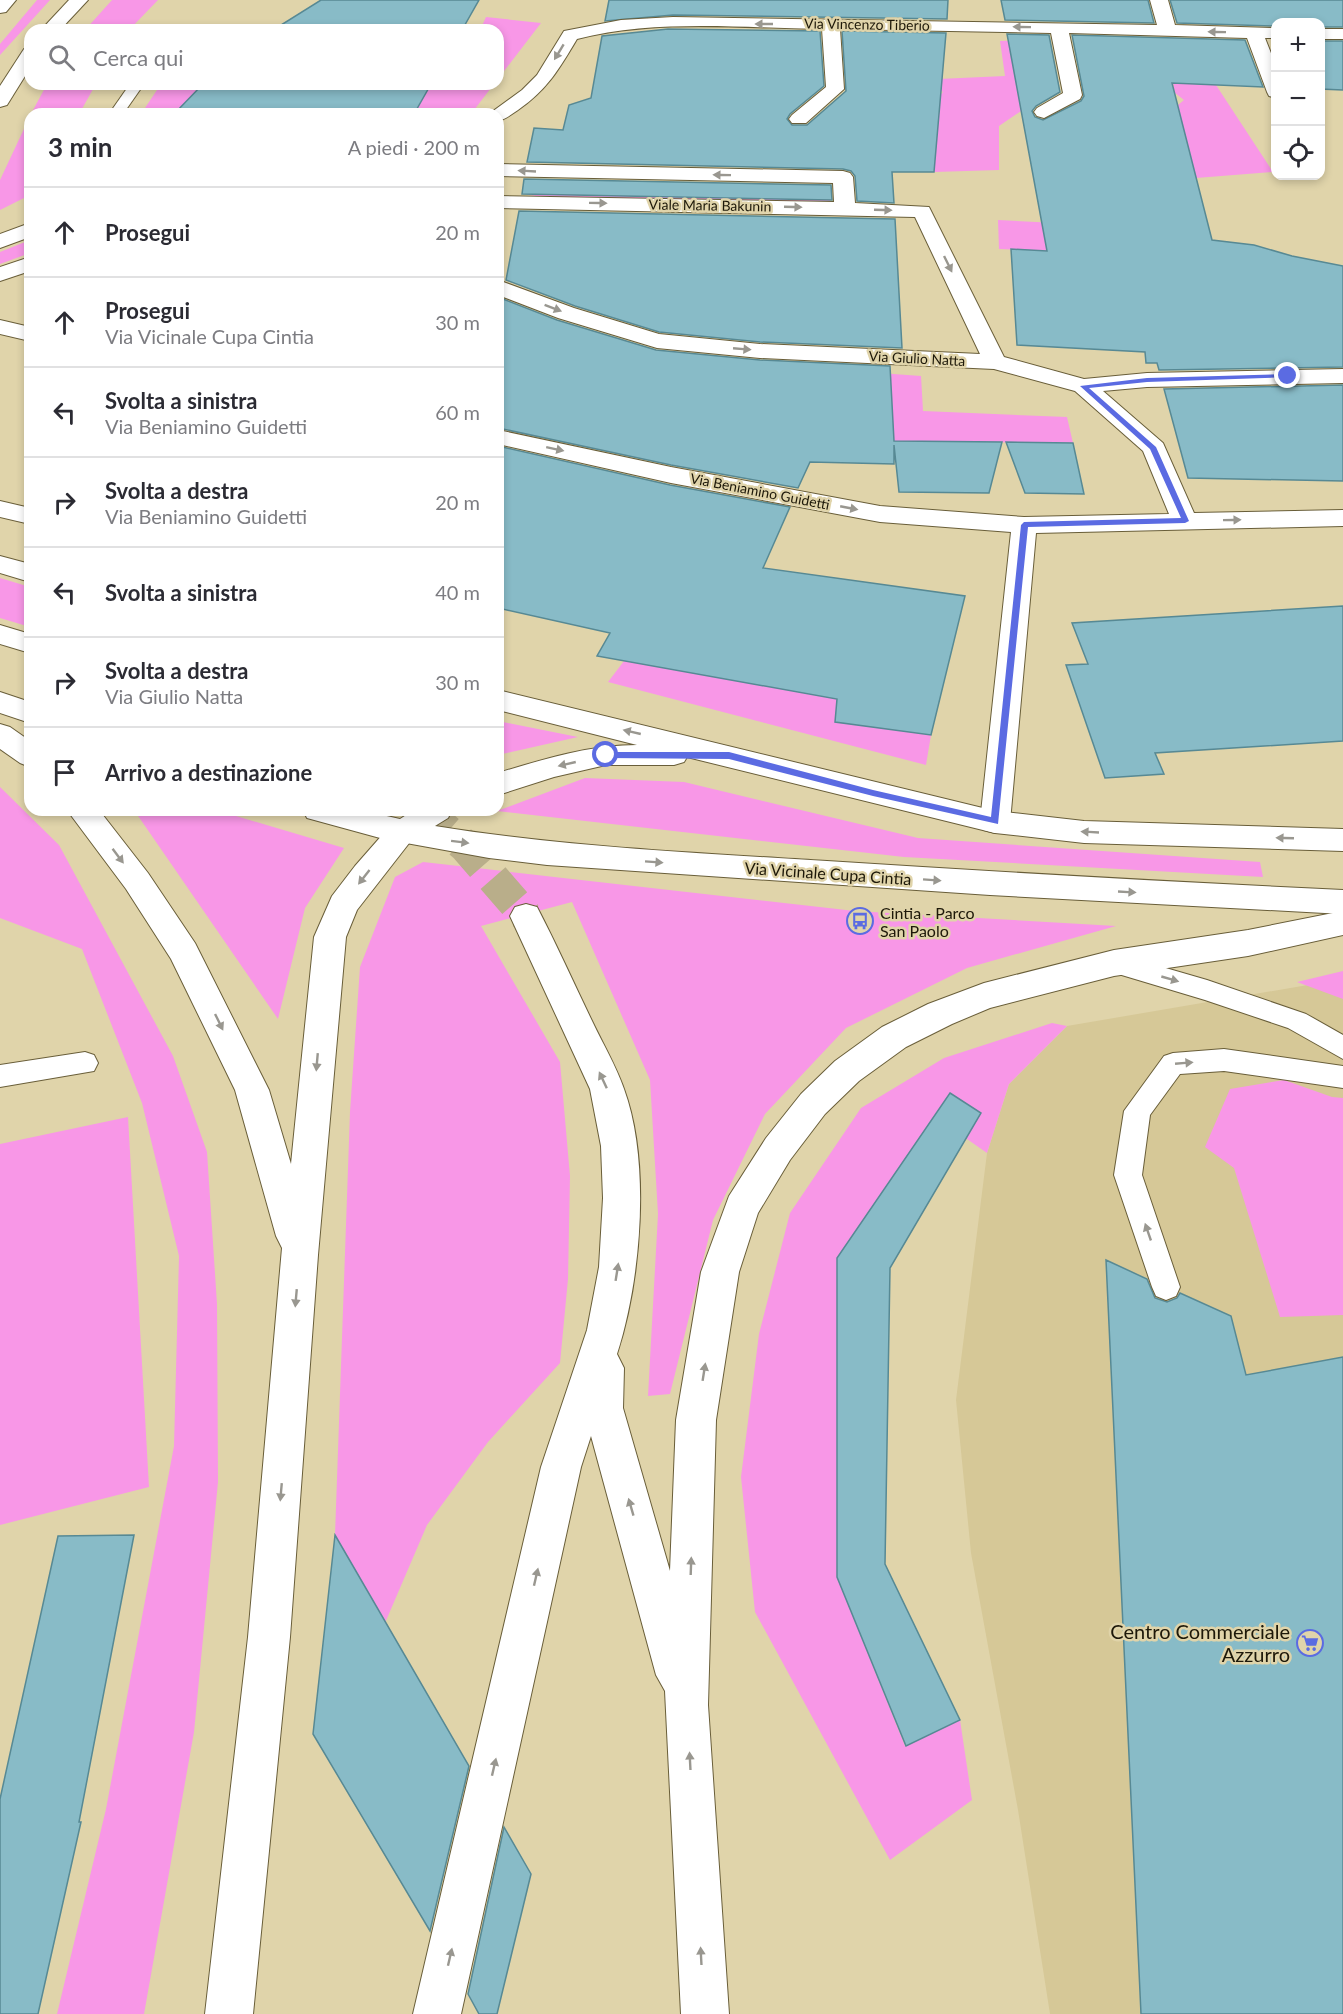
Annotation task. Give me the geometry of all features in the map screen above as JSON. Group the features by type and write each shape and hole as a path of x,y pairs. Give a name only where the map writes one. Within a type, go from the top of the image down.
{"main road":[{"path":"0,8 8,0"},
{"path":"56,24 79,0"},
{"path":"805,0 807,23"},
{"path":"1159,0 1168,31"},
{"name":"Via Vincenzo Tiberio","path":"504,111 529,94 545,78 570,35 597,27 644,23 831,23 1271,33"},
{"path":"799,119 835,89 831,23"},
{"path":"1044,112 1072,95 1059,28"},
{"path":"1254,33 1271,81"},
{"path":"1325,34 1343,34"},
{"path":"0,102 24,63"},
{"name":"Viale Maria Bakunin","path":"504,170 843,177 844,209"},
{"path":"562,203 563,172"},
{"name":"Viale Maria Bakunin","path":"504,202 922,211 995,362"},
{"path":"0,242 24,232"},
{"path":"0,275 24,265"},
{"name":"Via Giulio Natta","path":"504,288 566,313 657,341 760,351 995,362 1083,386 1147,380 1343,376"},
{"path":"0,327 24,333"},
{"path":"1083,386 1154,448 1185,521"},
{"name":"Via Beniamino Guidetti","path":"504,438 672,475 880,514 1024,525 1343,518"},
{"path":"0,508 24,514"},
{"path":"1310,518 1343,537"},
{"path":"995,822 1024,525"},
{"path":"0,564 24,571"},
{"path":"0,634 24,642"},
{"path":"504,701 995,822 1084,832 1343,840"},
{"path":"0,702 24,712"},
{"path":"0,734 24,752"},
{"path":"504,782 552,767 606,755 729,755"},
{"path":"87,816 137,881 184,952 252,1090 300,1254"},
{"name":"Via Vicinale Cupa Cintia","path":"340,816 402,833 565,856 1125,892 1343,902"},
{"path":"230,2014 269,1637 300,1254 330,937 343,905 366,874 402,833 428,816"},
{"path":"437,2014 561,1467 606,1330 618,1267 621,1198 619,1146 607,1089 526,916"},
{"path":"705,2014 686,1705 696,1420 720,1272 742,1207 778,1149 813,1104 847,1071 894,1037 940,1014 984,996 1113,963 1248,943 1343,923"},
{"path":"606,1330 603,1408 686,1705"}],"lane":[{"path":"120,108 132,90"},
{"path":"1113,963 1206,990 1297,1021 1343,1047"},
{"path":"1166,1287 1128,1175 1137,1112 1173,1065 1224,1060 1339,1077"},
{"path":"0,1076 85,1063"}],"shaded area":[{"path":"37,0 50,0 28,24 24,24 24,29 0,55 0,44"},
{"path":"112,0 158,0 135,24 90,24"},
{"path":"486,17 541,23 504,71 504,24 483,24"},
{"path":"1047,40 1059,85 999,126 999,170 934,172 937,136 916,135 931,106 943,92 936,87 938,79 1005,76 1000,41"},
{"path":"1173,83 1216,85 1271,172 1196,178 1187,141 1163,140 1172,110 1184,100 1175,93"},
{"path":"44,90 93,90 82,108 34,108"},
{"path":"157,90 197,90 180,108 145,108"},
{"path":"428,90 489,90 476,108 417,108"},
{"path":"24,129 24,198 0,210 0,180"},
{"path":"830,191 830,204 543,197 529,195 525,192"},
{"path":"998,220 1116,226 1118,254 999,249"},
{"path":"24,242 24,255 0,264 0,252"},
{"path":"504,302 632,355 921,376 923,411 1067,417 1073,443 894,441 504,362"},
{"path":"0,578 24,585 24,625 0,618"},
{"path":"624,661 840,672 835,721 931,735 926,765 608,682"},
{"path":"504,722 578,737 504,754"},
{"path":"585,778 684,782 918,838 1260,862 1263,877 904,857 504,812 504,808"},
{"path":"0,787 24,811 24,816 30,816 59,845 173,1056 207,1152 217,1304 218,1482 194,1732 144,2014 57,2014 106,1809 174,1446 179,1256 142,1103 82,949 0,918"},
{"path":"138,816 236,816 344,848 305,908 278,1019"},
{"path":"423,862 855,911 1116,926 967,968 846,1028 765,1114 713,1220 670,1394 648,1396 658,1214 650,1080 572,902 481,926 560,1062 570,1176 568,1279 560,1363 488,1442 427,1525 385,1623 335,1535 350,1112 360,967 395,877"},
{"path":"1343,971 1343,999 1297,982"},
{"name":"Centro Commerciale Azzurro","path":"1343,979 1343,2014 1050,2014 1018,1810 971,1553 956,1400 987,1153 1009,1084 1067,1026"},
{"path":"1052,1023 1067,1026 1009,1084 987,1153 934,1116 837,1259 837,1577 905,1746 960,1720 972,1800 890,1860 755,1612 741,1477 759,1334 790,1213 861,1108 944,1058"},
{"path":"1284,1080 1332,1097 1343,1098 1343,1315 1280,1317 1234,1168 1205,1147 1230,1089"},
{"path":"128,1117 149,1487 0,1525 0,1144"}],"building":[{"path":"321,0 479,0 465,24 283,24"},
{"path":"609,0 948,0 947,19 673,15 605,21"},
{"path":"1001,0 1148,0 1154,23 1005,20"},
{"path":"1170,0 1343,0 1343,27 1325,27 1325,18 1271,18 1271,26 1177,23"},
{"path":"668,29 820,31 824,86 790,114 787,119 792,125 807,125 846,91 842,31 946,33 934,172 892,172 894,203 857,201 855,176 851,171 843,169 527,162 534,128 563,130 569,105 591,98 602,36"},
{"path":"1007,34 1049,35 1060,92 1036,106 1032,111 1035,117 1043,120 1081,101 1084,96 1072,35 1245,40 1263,87 1172,83 1212,240 1254,245 1292,256 1343,266 1343,367 1159,370 1157,363 1146,363 1145,352 1017,345 1011,249 1047,251"},
{"path":"1325,41 1343,41 1343,90 1325,89"},
{"path":"197,90 428,90 417,108 180,108"},
{"path":"524,179 831,185 832,200 522,194"},
{"path":"519,211 895,219 902,348 760,342 659,332 575,306 506,280"},
{"path":"504,299 557,320 656,350 760,360 890,366 894,441 1002,442 989,493 899,492 894,445 894,464 810,462 798,488 671,465 504,429"},
{"path":"1343,385 1343,481 1188,478 1164,389"},
{"path":"1006,442 1073,443 1084,494 1025,493"},
{"path":"504,447 670,485 790,507 763,568 965,596 931,735 835,722 837,699 597,656 610,633 504,609"},
{"path":"1343,606 1343,741 1155,753 1164,774 1105,778 1066,665 1088,664 1072,623"},
{"path":"950,1093 981,1113 890,1268 885,1564 960,1720 906,1746 837,1577 837,1258"},
{"path":"1106,1260 1147,1279 1155,1298 1167,1302 1177,1298 1180,1293 1231,1316 1246,1375 1343,1357 1343,2014 1141,2014"},
{"path":"134,1535 79,1822 81,1822 38,2014 0,2014 0,1799 58,1536"},
{"path":"335,1535 469,1766 430,1931 313,1734"},
{"path":"504,1827 531,1874 497,2014 479,2014 468,1994"}],"tunnel":[{"path":"430,816 465,846 526,916"}],"place":[{"name":"Cintia - Parco San Paolo","path":"860,921"},
{"name":"Centro Commerciale Azzurro","path":"1310,1643"}],"route":[{"path":"606,755 729,755 995,822 1024,525 1185,521 1154,448 1083,386 1147,380 1288,376"}]}
